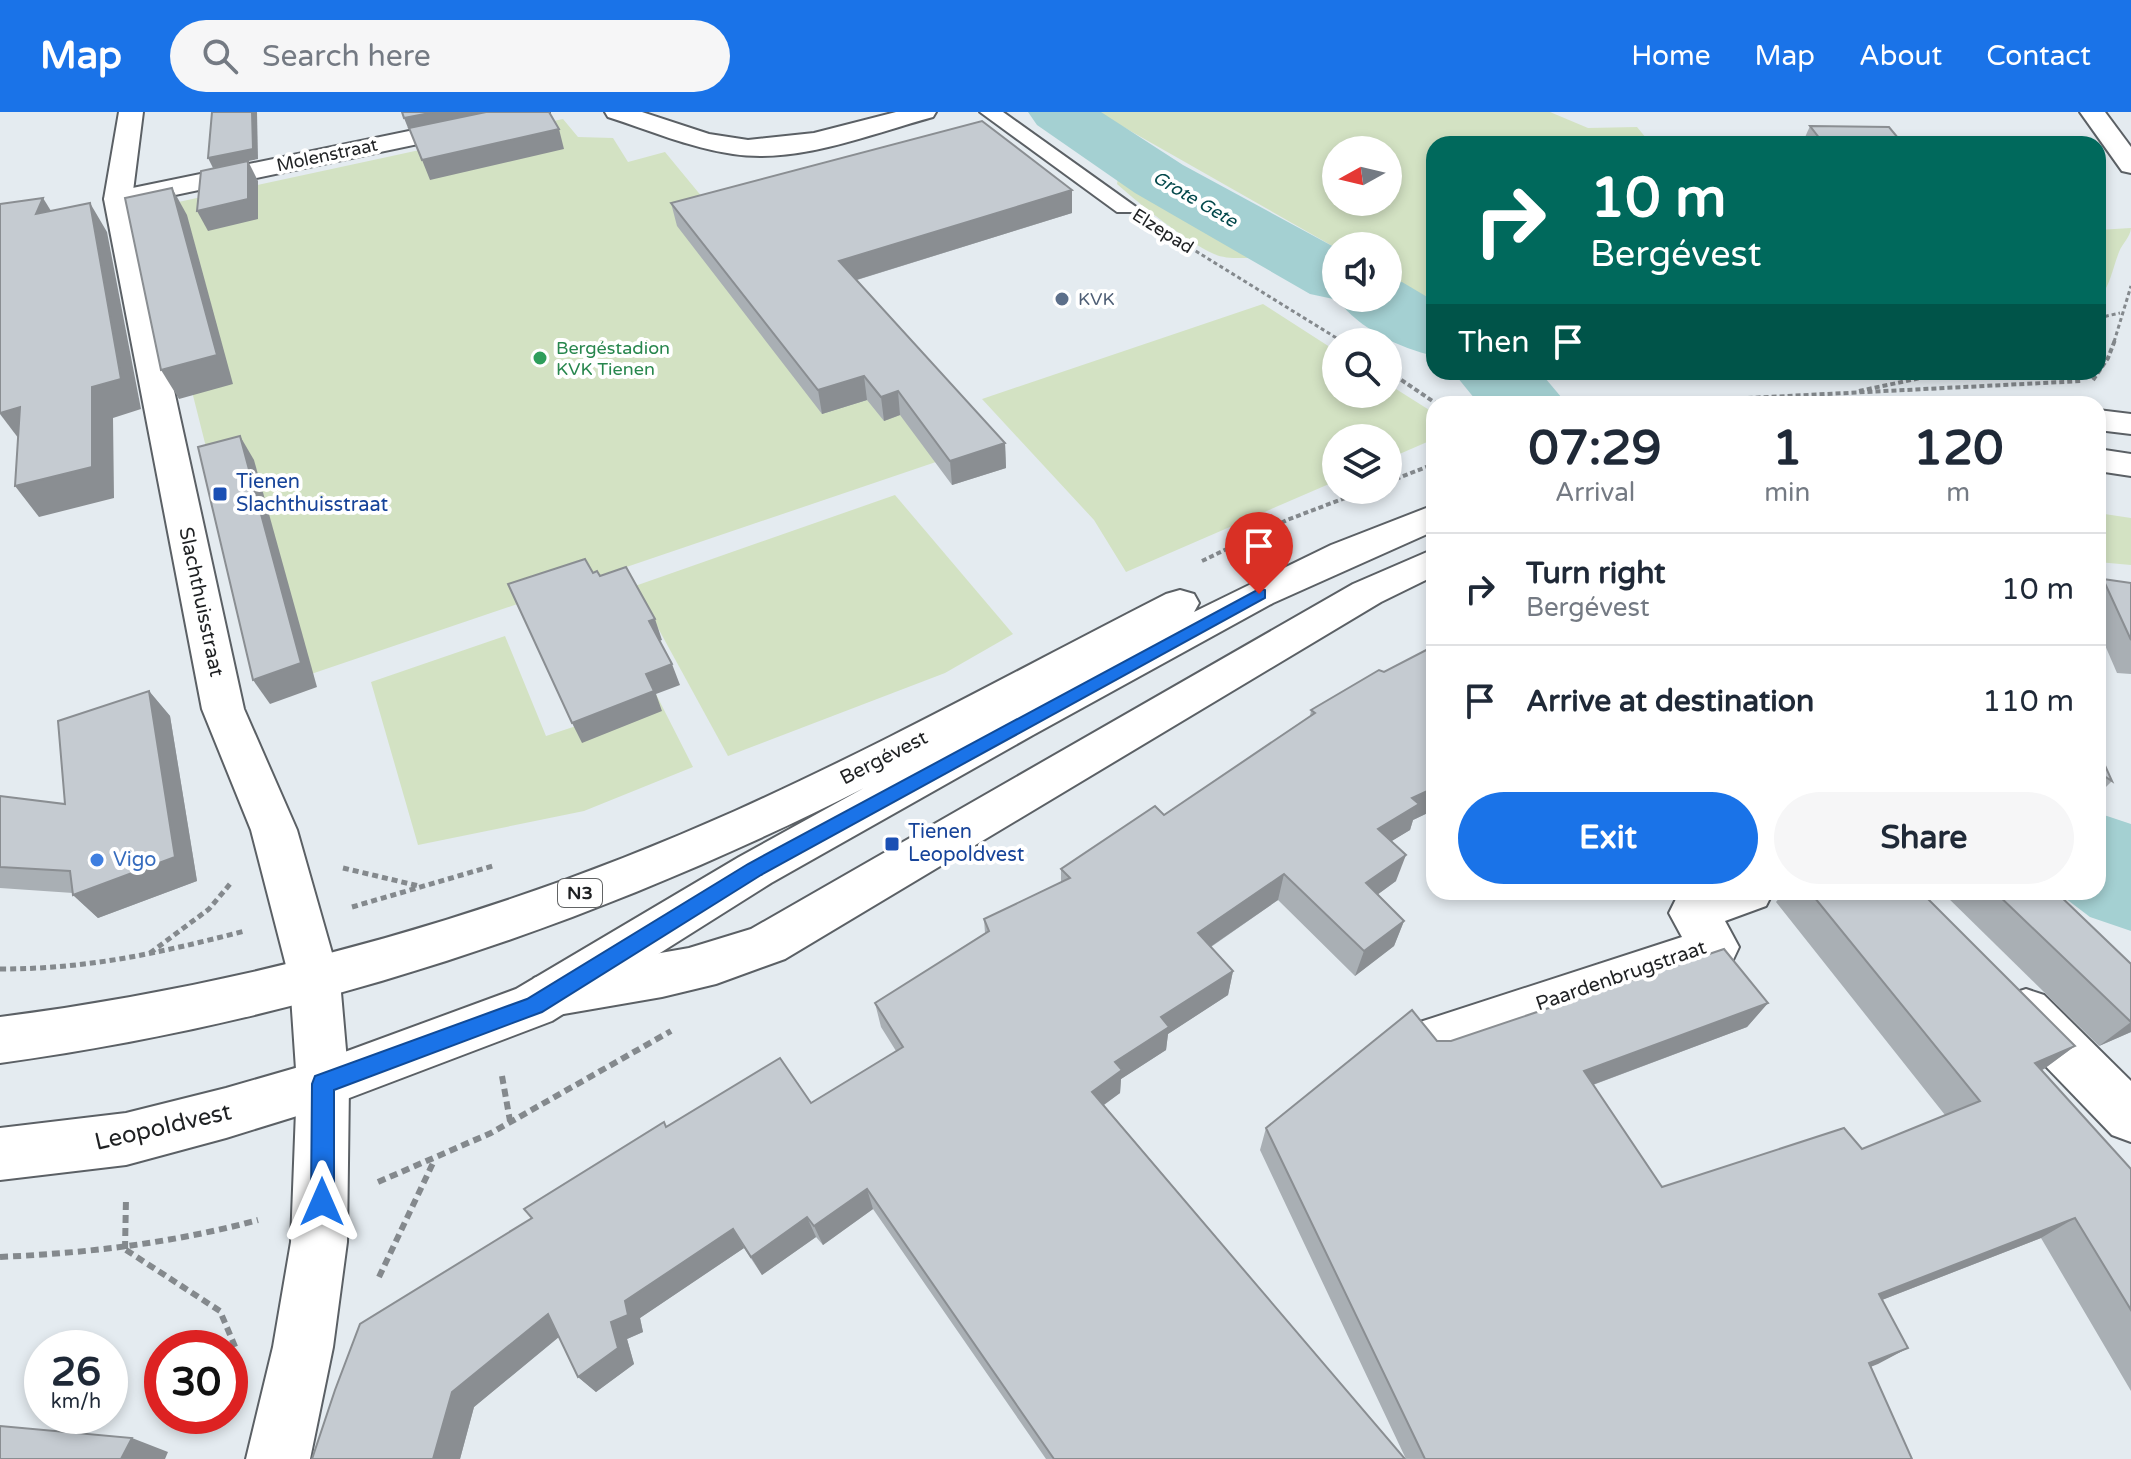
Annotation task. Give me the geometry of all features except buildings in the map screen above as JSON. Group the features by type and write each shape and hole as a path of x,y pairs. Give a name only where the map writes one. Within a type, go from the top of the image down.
{"street":[{"name":"Slachthuisstraat","path":"131,112 118,199 223,709 274,830 315,981 323,1084 319,1242 303,1347 278,1459"},
{"name":"Molenstraat","path":"118,199 537,112"},
{"path":"617,112 746,148 773,147 828,137 924,112"},
{"path":"2092,112 2131,165"},
{"path":"2106,421 2131,424"},
{"path":"2106,461 2131,465"},
{"name":"Bergévest","path":"315,981 513,920 687,852 837,782 1017,692 1112,638 1275,555 1333,528 1426,494"},
{"name":"Bergévest","path":"323,1084 534,1005 755,870 1058,702 1259,594 1426,520"},
{"name":"Bergévest","path":"552,994 695,970 730,961 768,944 1367,593 1426,565"},
{"name":"Paardenbrugstraat","path":"1438,1038 1715,947 1693,913 1728,900"},
{"name":"N3","path":"0,1040 126,1024 315,981"},
{"path":"1997,982 2131,1117"},
{"name":"Leopoldvest","path":"0,1154 126,1139 323,1084"}],"lane":[{"name":"Elzepad","path":"990,112 1125,207"}],"path":[{"name":"Elzepad","path":"1125,207 1322,329"},
{"path":"2106,366 2120,313 2131,286"},
{"path":"2106,316 2120,313"},
{"path":"1402,380 1426,397"},
{"path":"1842,395 1912,380"},
{"path":"1815,396 2094,380"},
{"path":"1402,477 1426,467"},
{"path":"0,969 51,969 145,957 209,909 274,830"},
{"path":"125,1249 126,1192"},
{"path":"0,1257 80,1255 125,1249 220,1311 229,1330"}],"green space":[{"path":"1097,112 1550,112 1588,128 1637,127 1644,136 1426,136 1426,298 1402,285 1402,232 1322,232 1322,240"},
{"name":"Bergéstadion KVK Tienen","path":"563,119 578,137 613,138 628,162 665,152 764,272 986,445 267,689 146,209"},
{"path":"1120,168 1173,200 1251,258 1218,256 1177,232 1117,184"},
{"path":"2131,228 2106,288 2106,230"},
{"path":"1263,304 1322,342 1322,408 1402,408 1402,393 1426,408 1426,442 1402,453 1402,424 1322,424 1322,487 1126,572 1094,520 982,399"},
{"path":"895,495 1013,634 945,673 728,756 635,586"},
{"path":"2106,514 2131,518 2131,565 2106,563"},
{"path":"599,582 693,767 584,811 418,845 371,682 505,636 546,736 579,725"}],"waterway":[{"name":"Grote Gete","path":"1059,112 1159,179 1322,270"},
{"name":"Grote Gete","path":"1399,312 1426,328"},
{"name":"Grote Gete","path":"1501,380 1518,396"},
{"name":"Grote Gete","path":"2106,866 2131,883"}],"place":[{"name":"KVK","path":"1062,299"},
{"name":"Bergéstadion KVK Tienen","path":"540,358"},
{"name":"Tienen Slachthuisstraat","path":"220,494"},
{"name":"Tienen Leopoldvest","path":"892,844"},
{"name":"Vigo","path":"97,860"}],"route":[{"path":"322,1202 323,1084 534,1005 755,870 1259,594"}]}
